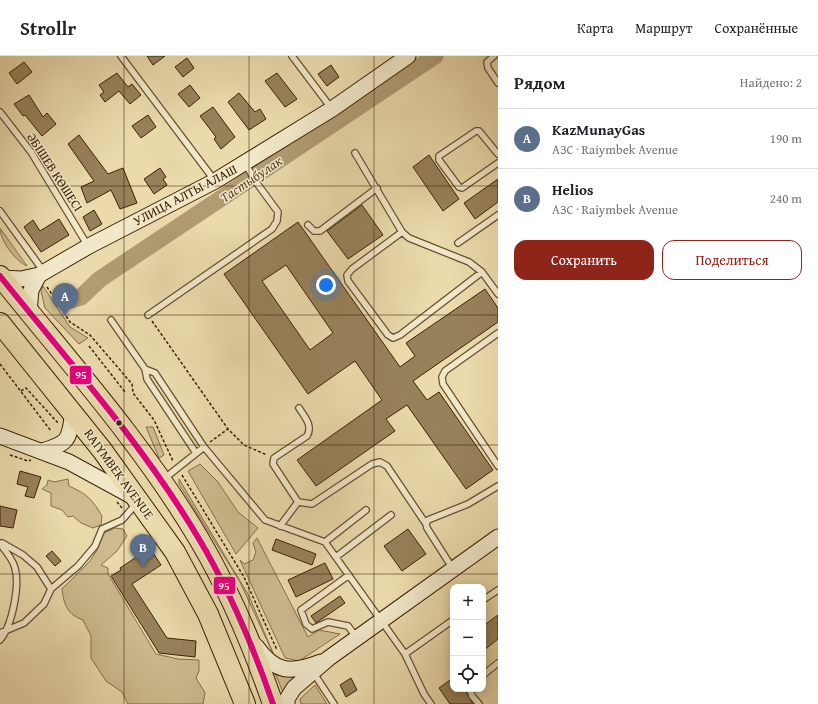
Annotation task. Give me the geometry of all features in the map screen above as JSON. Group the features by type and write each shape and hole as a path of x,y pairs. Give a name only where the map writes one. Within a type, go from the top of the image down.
{"highway":[{"path":"1,276 127,434 162,481 199,538 232,599 248,634 273,704"},
{"name":"RAIYMBEK AVENUE","path":"0,323 67,419 140,500 175,552 204,608 245,704"}],"main road":[{"name":"УЛИЦА АЛТЫ АЛАШ","path":"1,276 21,279 43,277 88,246 215,181 248,168 408,56"},
{"path":"29,312 31,290 43,277"},
{"path":"42,451 60,446 67,440 71,430 67,419"},
{"path":"0,436 68,462 140,500"},
{"path":"287,704 287,699 294,688 329,658 498,537"},
{"path":"248,634 265,658 274,666 286,670 309,666 329,658"}],"lane":[{"path":"121,56 215,181"},
{"path":"292,56 332,109"},
{"path":"494,56 487,62 488,68 498,83"},
{"name":"ӘБІШЕВ КӨШЕСІ","path":"0,112 31,152 88,246"},
{"path":"498,154 479,131 476,130 439,156 439,160 459,187 462,188 498,163"},
{"path":"355,153 402,232 409,238 469,262 482,272 498,294"},
{"path":"148,315 272,229 278,221 278,212 256,182 248,168"},
{"path":"308,225 314,231 320,231 377,188"},
{"path":"0,211 43,277"},
{"path":"458,243 498,215"},
{"path":"402,232 352,269 347,275 348,281 388,335 393,338 400,335 482,272"},
{"path":"111,320 145,369 147,379 196,453"},
{"path":"498,333 445,371 442,377 443,384 498,466"},
{"path":"145,369 155,373 204,446 265,520 325,542 405,654 424,694 431,704"},
{"path":"299,408 309,425 310,431 307,436 274,458 273,464 298,502 312,504 372,464 380,462 387,466 426,524 453,570"},
{"path":"162,481 204,446"},
{"path":"426,524 428,520 468,504 498,486"},
{"path":"0,633 6,632 24,623 44,604 51,589 78,566 95,546 102,529 122,520 140,500"},
{"path":"280,526 298,502"},
{"path":"325,542 366,510"},
{"path":"336,557 391,515"},
{"path":"0,543 23,555 37,567 51,589"},
{"path":"0,543 15,567 15,600 6,632 0,640"},
{"path":"350,575 301,610 306,624 312,629 328,622 348,626 357,638"},
{"path":"486,598 498,590"},
{"path":"405,654 450,622"},
{"path":"486,673 498,663"},
{"path":"313,672 334,704"},
{"path":"471,692 472,696 479,704"}],"path":[{"path":"43,277 70,322 90,335 132,384 133,393 154,420 168,452 244,577 286,670"},
{"path":"148,315 228,429 244,445 274,458"},
{"path":"89,346 125,392"},
{"path":"0,364 51,431"},
{"path":"21,391 26,388 67,419"},
{"path":"204,446 228,429"}],"shaded area":[{"path":"0,228 27,266 18,260 9,250 5,244"},
{"path":"43,286 70,327 88,338 79,344 45,308 41,291"},
{"path":"146,427 153,427 164,455 159,458"},
{"path":"200,464 218,482 238,512 258,528 236,554 188,471"},
{"path":"68,479 69,486 85,495 95,505 102,516 101,525 93,528 81,523 73,516 68,517 62,510 51,506 51,493 42,489 47,485 48,480 54,482"},
{"path":"179,479 249,596 276,660 240,582 179,484"},
{"path":"115,528 123,529 127,536 117,551 101,565 108,568 108,574 156,654 178,659 199,660 199,671 196,678 205,693 203,704 128,704 122,692 106,681 91,658 91,636 83,620 73,615 67,608 62,589 90,561 97,550 104,533"},
{"path":"257,538 308,637 319,630 340,634 299,661 285,658 240,560 244,564 253,560 256,552 253,543"},
{"path":"274,670 303,671 284,695"},
{"path":"315,685 327,704 301,704 300,699"}],"building":[{"path":"147,56 165,56 153,65"},
{"path":"187,58 194,68 183,77 175,67"},
{"path":"24,62 32,72 17,84 9,73"},
{"path":"331,65 339,77 327,86 318,74"},
{"path":"117,73 128,87 132,84 141,95 130,104 119,91 105,102 100,95 104,92 99,85"},
{"path":"277,73 297,99 285,107 265,81"},
{"path":"190,85 200,98 189,107 178,94"},
{"path":"239,93 255,112 260,109 266,119 249,130 228,102"},
{"path":"29,95 43,117 47,113 56,124 42,136 14,104"},
{"path":"213,107 235,137 221,149 214,139 216,137 200,116"},
{"path":"148,115 156,127 141,138 132,126"},
{"path":"79,135 108,174 123,168 137,203 120,209 111,190 87,203 81,187 94,181 68,144"},
{"path":"429,155 459,199 443,211 413,167"},
{"path":"160,168 166,177 163,179 167,185 154,194 144,179"},
{"path":"498,179 498,202 475,219 464,203"},
{"path":"362,205 383,235 348,259 327,231"},
{"path":"94,210 102,224 90,231 83,217"},
{"path":"59,219 69,235 41,252 24,227 33,220 40,231"},
{"path":"298,222 400,367 415,356 406,343 485,289 498,308 498,322 413,381 427,400 439,392 493,470 466,489 407,405 386,419 395,431 316,486 297,460 382,400 355,361 308,394 224,274","holes":["286,265 333,333 310,350 262,281"]},
{"path":"20,471 41,477 34,498 25,496 28,487 17,484"},
{"path":"0,506 17,510 13,528 0,526"},
{"path":"408,529 426,554 402,571 384,546"},
{"path":"276,539 316,554 312,565 272,550"},
{"path":"150,548 161,565 132,584 167,638 196,641 195,657 159,653 111,576 121,570 120,568"},
{"path":"52,551 61,561 55,566 46,556"},
{"path":"325,563 333,579 296,597 288,580"},
{"path":"340,596 345,603 316,623 311,616"},
{"path":"498,615 498,639 486,649 486,624"},
{"path":"351,678 357,690 346,697 340,685"},
{"path":"450,680 450,692 466,692 473,704 450,704 439,688"}],"waterway":[{"name":"Тастыбулак","path":"68,301 81,297 100,279 435,56"}],"transit line":[{"name":"95","path":"0,276 129,436 177,504 199,539 231,599 249,640 273,704"}],"place":[{"name":"KazMunayGas","path":"65,316"},
{"name":"Helios","path":"143,567"}]}
